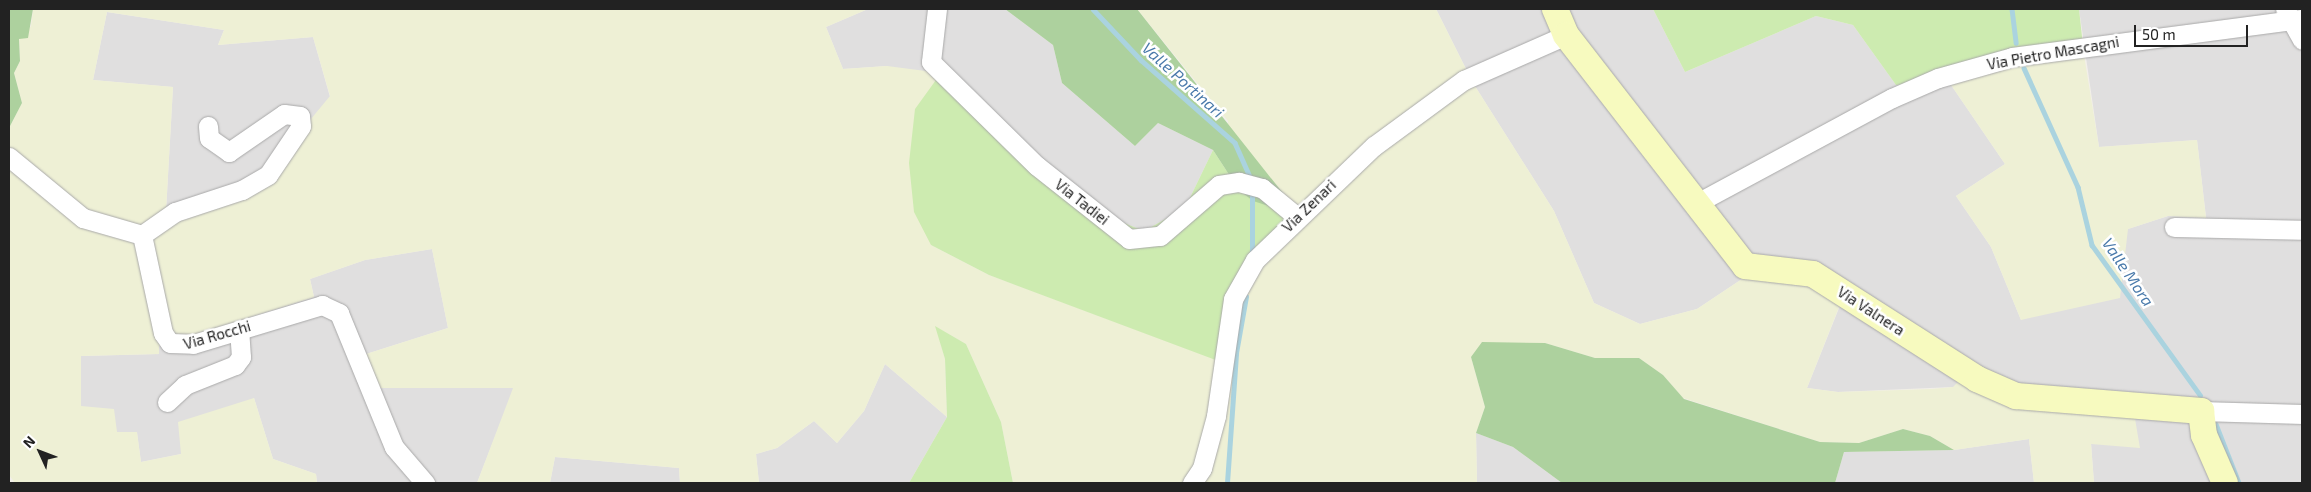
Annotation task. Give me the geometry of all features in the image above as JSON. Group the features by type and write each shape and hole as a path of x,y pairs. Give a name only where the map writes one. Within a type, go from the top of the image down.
{"street":[{"name":"Via Tadiei","path":"937,9 931,62 1037,166 1130,239 1160,236 1219,185 1239,182 1262,188 1297,217"},
{"name":"Via Valnera","path":"1555,9 1566,34 1746,266 1814,274 1977,379 2016,396 2200,411"},
{"path":"2292,17 2302,40"},
{"name":"Via Pietro Mascagni","path":"1697,203 1892,98 1938,78 2012,57 2292,17"},
{"name":"Via Zenari","path":"1192,483 1202,468 1216,416 1233,299 1255,260 1297,217 1374,146 1464,80 1566,34"},
{"path":"9,157 83,218 142,235 175,212 242,190 268,174 301,126 300,116 284,114 229,152 209,138 208,126"},
{"path":"2174,227 2302,230"},
{"name":"Via Rocchi","path":"142,235 163,332 170,344 193,344 322,305 339,313 394,447 425,483"},
{"path":"167,402 185,385 235,365 241,357 239,330"},
{"path":"2225,483 2204,434 2200,411 2302,414"}],"shaded area":[{"path":"868,9 1005,9 1053,45 1062,83 1135,146 1158,123 1213,150 1185,208 1144,231 1107,216 887,66 843,69 826,27"},
{"path":"1436,9 1653,9 1685,72 1816,16 1853,25 1896,85 1949,82 2005,164 1956,196 1991,247 2021,320 2128,229 2168,216 2206,217 2197,140 2099,147 2079,9 2302,9 2302,483 2094,483 2091,443 1953,387 1838,392 1807,388 1841,303 1742,279 1697,309 1640,324 1594,303 1554,211 1473,83"},
{"path":"107,12 224,30 218,45 313,37 330,97 279,167 166,211 173,87 93,80"},
{"path":"432,249 448,328 363,355 514,388 477,483 317,483 316,474 273,459 254,398 181,454 141,462 137,433 117,432 81,407 81,356 159,354 159,346 314,297 310,279 365,260"},
{"path":"885,364 947,417 909,483 759,483 756,454 777,448 814,421 837,443 864,411"},
{"path":"1476,433 1513,447 1562,483 1477,483"},
{"path":"2029,439 2034,483 1835,483 1844,452 1954,450"},
{"path":"555,457 679,468 680,483 550,483"}],"green space":[{"path":"9,9 33,9 28,38 19,39 20,61 14,73 22,103 9,128"},
{"path":"33,9 868,9 826,27 843,69 887,66 941,73 931,245 989,275 1220,361 1228,121 1137,9 1436,9 1473,83 1554,211 1594,303 1640,324 1697,309 1742,279 1801,279 1841,302 1807,388 1838,392 1931,389 1953,387 1961,379 2134,413 2140,448 2091,444 2094,483 2034,483 2029,439 1954,450 1930,436 1903,429 1859,443 1820,442 1683,398 1663,375 1639,358 1595,358 1545,343 1471,357 1485,407 1476,433 1477,483 1013,483 1001,422 966,344 936,327 945,359 947,417 885,364 864,411 837,443 814,421 777,448 756,454 759,483 680,483 679,468 555,457 550,483 477,483 513,388 377,388 363,355 448,328 432,249 365,260 310,279 314,297 159,346 159,354 81,356 81,406 114,409 117,432 137,432 141,462 181,454 178,422 254,398 273,459 316,474 317,483 15,483 9,475 9,128 22,103 14,73 20,61 19,38 31,26","holes":["107,12 224,30 218,45 313,37 330,96 253,189 166,211 173,87 93,80"]},
{"path":"1005,9 1137,9 1301,216 1253,201 1239,190 1213,150 1158,123 1135,146 1062,83 1053,45"},
{"path":"1653,9 2079,9 2084,55 2031,61 1949,82 1896,85 1853,25 1816,16 1685,72"},
{"path":"2084,55 2099,147 2197,140 2206,218 2168,216 2128,229 2120,298 2021,320 1991,247 1956,196 2005,164 1949,82 2031,61"},
{"path":"941,73 1107,216 1144,231 1185,208 1213,150 1239,190 1301,216 1258,259 1236,301 1221,362 989,275 931,245 914,212 909,163 915,109"},
{"path":"935,326 966,344 1001,422 1013,483 909,483 947,417 945,359"},
{"path":"1482,342 1545,343 1595,358 1639,358 1663,375 1684,399 1820,442 1859,443 1903,429 1930,436 1954,450 1844,452 1835,483 1562,483 1513,447 1476,433 1485,407 1471,357"}],"waterway":[{"name":"Valle Portinari","path":"1093,9 1141,60 1235,143 1249,175"},
{"name":"Valle Mora","path":"2012,9 2016,43"},
{"name":"Valle Mora","path":"2024,68 2078,187 2092,245 2200,395"},
{"name":"Valle Portinari","path":"1252,192 1252,254"},
{"name":"Valle Portinari","path":"1227,483 1236,353 1246,297"},
{"name":"Valle Mora","path":"2216,424 2239,483"}]}
